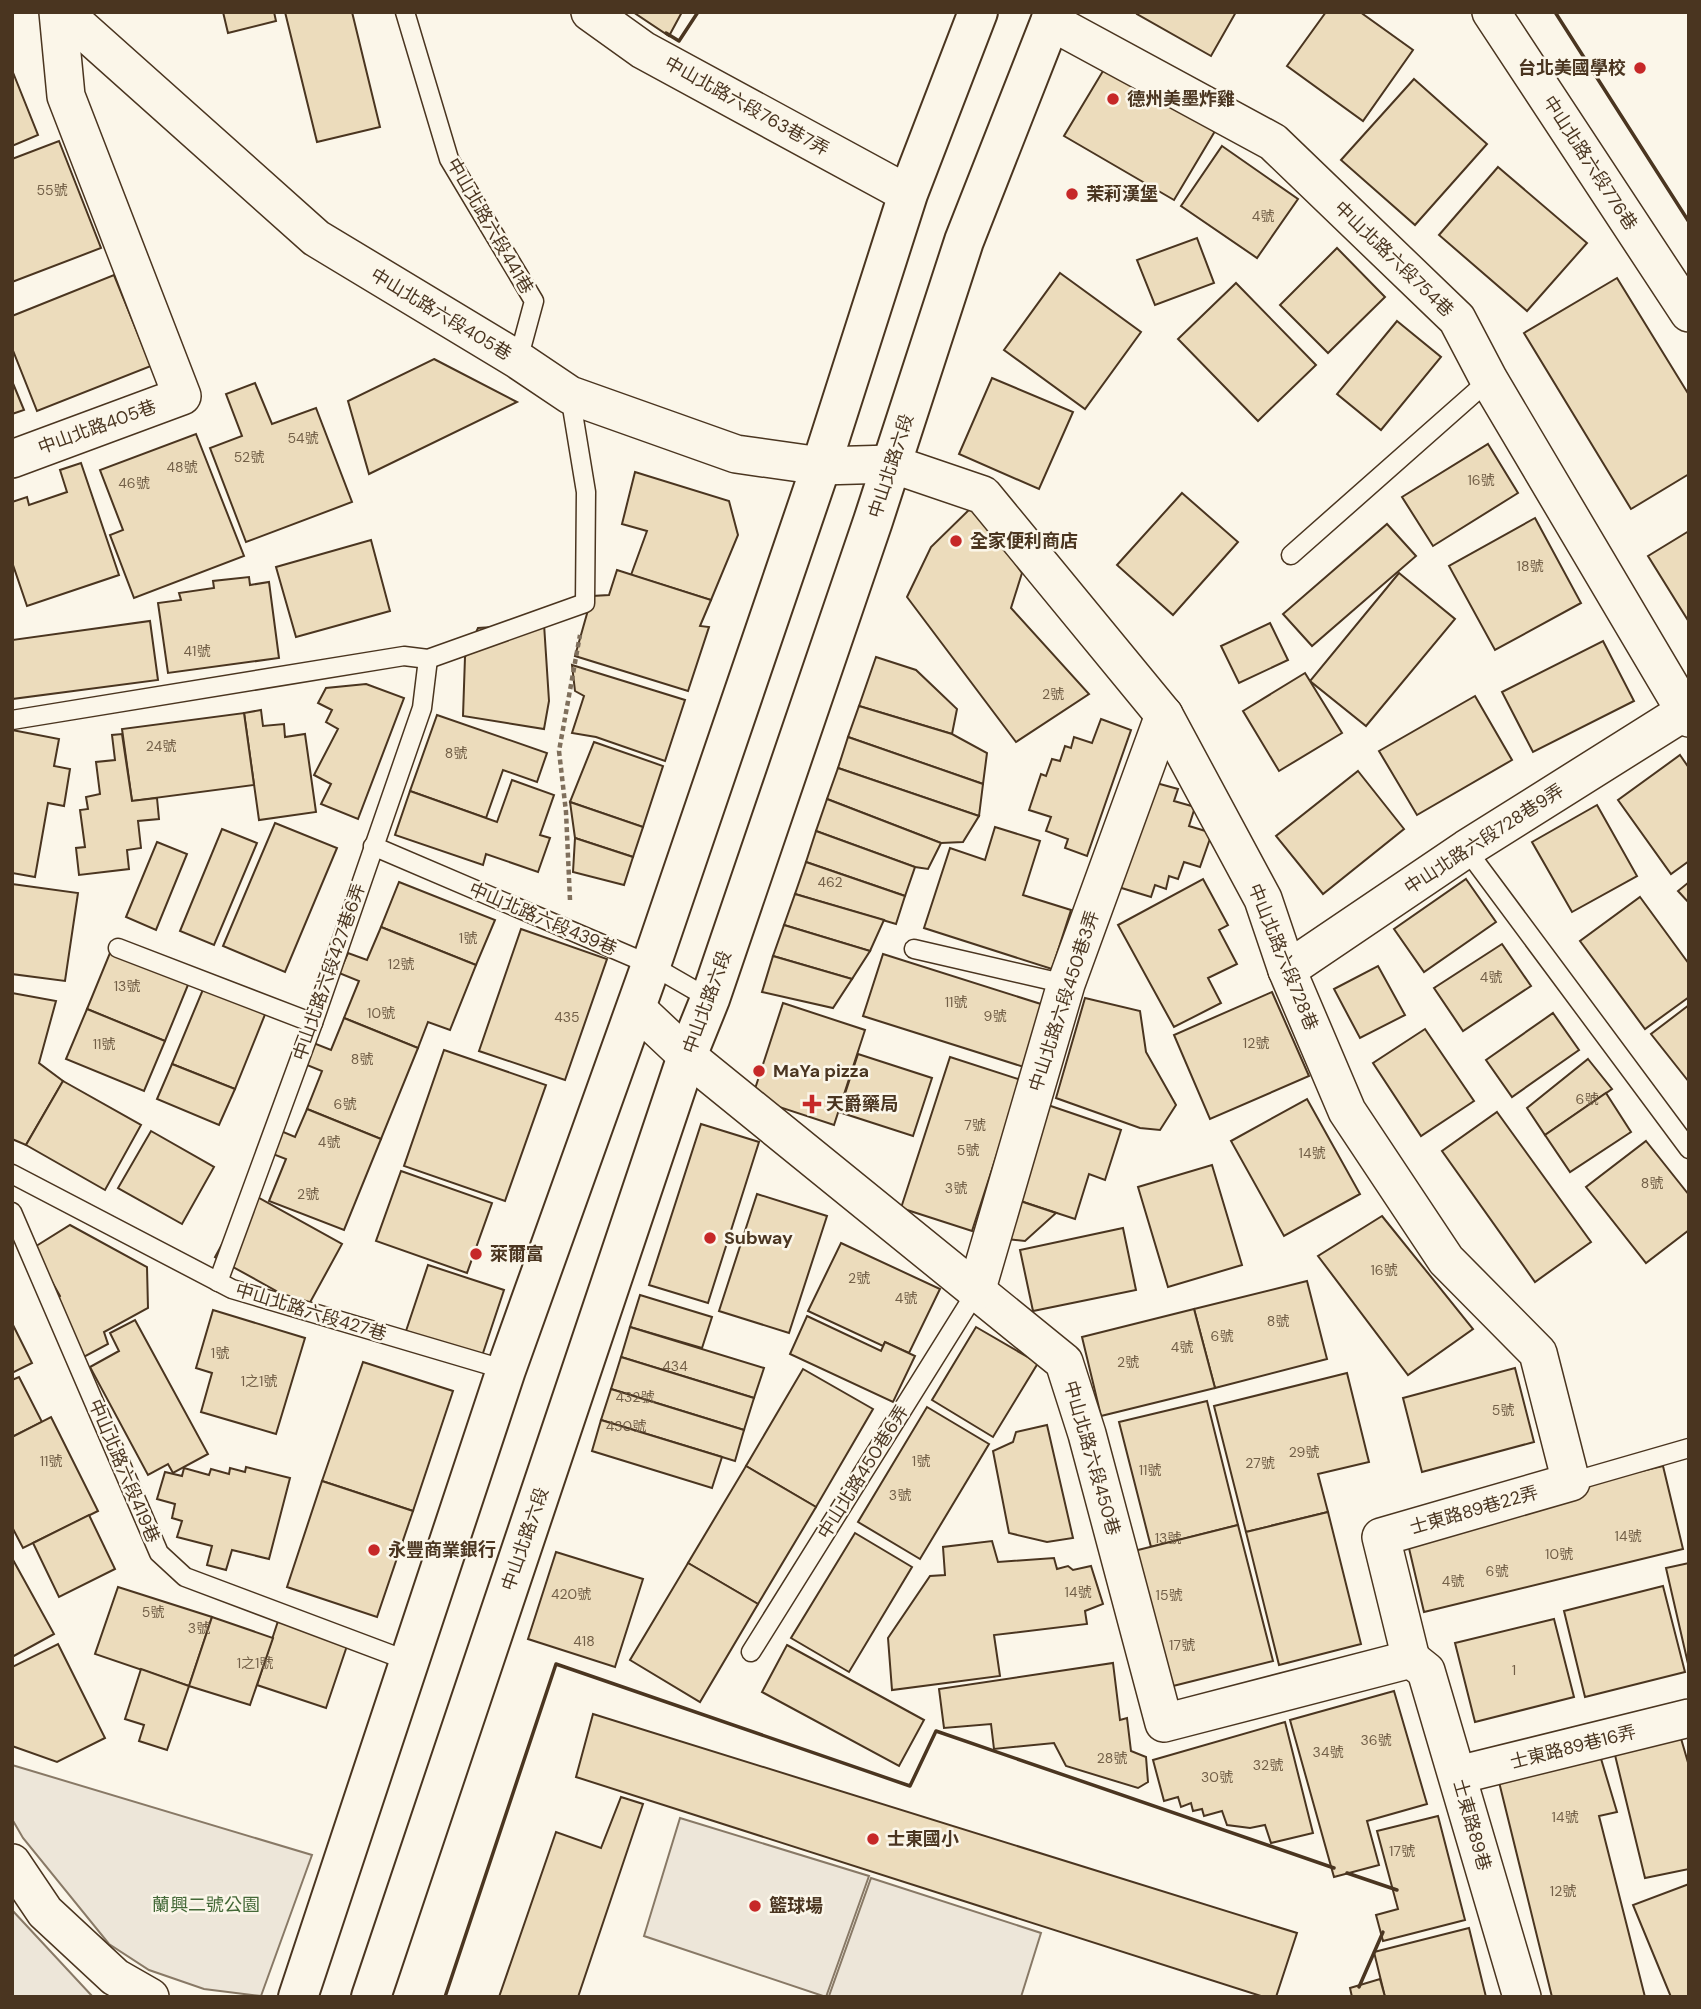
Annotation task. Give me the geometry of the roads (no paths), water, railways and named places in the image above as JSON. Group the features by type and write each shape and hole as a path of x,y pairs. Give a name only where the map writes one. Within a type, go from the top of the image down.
{"main road":[{"path":"298,1997 506,1370 651,965 821,466 908,194 978,12"},
{"name":"中山北路六段","path":"371,1997 687,1056 710,999 892,464 964,241 1052,16"}],"street":[{"name":"中山北路六段405巷","path":"61,12 316,238 518,360 569,395 736,454 821,466 892,464"},
{"name":"中山北路六段405巷","path":"61,12 66,96 182,396"},
{"name":"中山北路六段763巷7弄","path":"590,12 643,50 908,194"},
{"name":"中山北路六段776巷","path":"1491,12 1689,313"},
{"name":"中山北路六段754巷","path":"1052,16 1273,142 1457,319 1489,380 1686,715"},
{"name":"中山北路405巷","path":"12,458 182,396"},
{"name":"中山北路六段728巷","path":"892,464 983,495 1164,715 1263,899 1287,970 1347,1111 1446,1260 1538,1353 1571,1482"},
{"name":"中山北路六段450巷3弄","path":"976,1292 1066,984 1164,715"},
{"name":"中山北路六段728巷9弄","path":"1287,970 1466,849 1686,715"},
{"name":"中山北路六段450巷","path":"636,1008 687,1056 1064,1362 1087,1434 1164,1723 1411,1659"},
{"name":"士東路89巷22弄","path":"1411,1659 1381,1537 1571,1482"},
{"name":"士東路89巷","path":"1411,1659 1426,1671 1522,1997"},
{"name":"士東路89巷16弄","path":"1458,1775 1689,1718"},
{"path":"12,1863 45,1912 115,1977 150,1997"}],"lane":[{"name":"中山北路六段441巷","path":"405,12 449,159 534,300 518,360"},
{"path":"1291,555 1489,380"},
{"path":"12,720 404,656 428,659 585,603 586,492 569,395"},
{"name":"中山北路六段427巷6弄","path":"218,1282 313,1023 422,708 428,659"},
{"name":"中山北路六段439巷","path":"373,846 651,965 710,999"},
{"path":"1466,849 1689,1149"},
{"path":"118,948 313,1023"},
{"path":"914,948 1066,984"},
{"name":"中山北路六段427巷","path":"12,1174 232,1289 506,1370"},
{"name":"中山北路六段419巷","path":"12,1212 159,1553 185,1577 411,1662"},
{"name":"中山北路450巷6弄","path":"751,1652 976,1292"},
{"name":"士東路89巷22弄","path":"1571,1482 1689,1448"}],"place":[{"name":"台北美國學校","path":"1640,68"},
{"name":"德州美墨炸雞","path":"1113,99"},
{"name":"茉莉漢堡","path":"1072,194"},
{"name":"全家便利商店","path":"956,541"},
{"name":"MaYa pizza","path":"759,1071"},
{"name":"天爵藥局","path":"812,1104"},
{"name":"Subway","path":"710,1238"},
{"name":"萊爾富","path":"476,1254"},
{"name":"永豐商業銀行","path":"374,1550"},
{"name":"士東國小","path":"873,1839"},
{"name":"籃球場","path":"755,1906"}],"park label":[{"name":"蘭興二號公園","path":"206,1905"}]}
